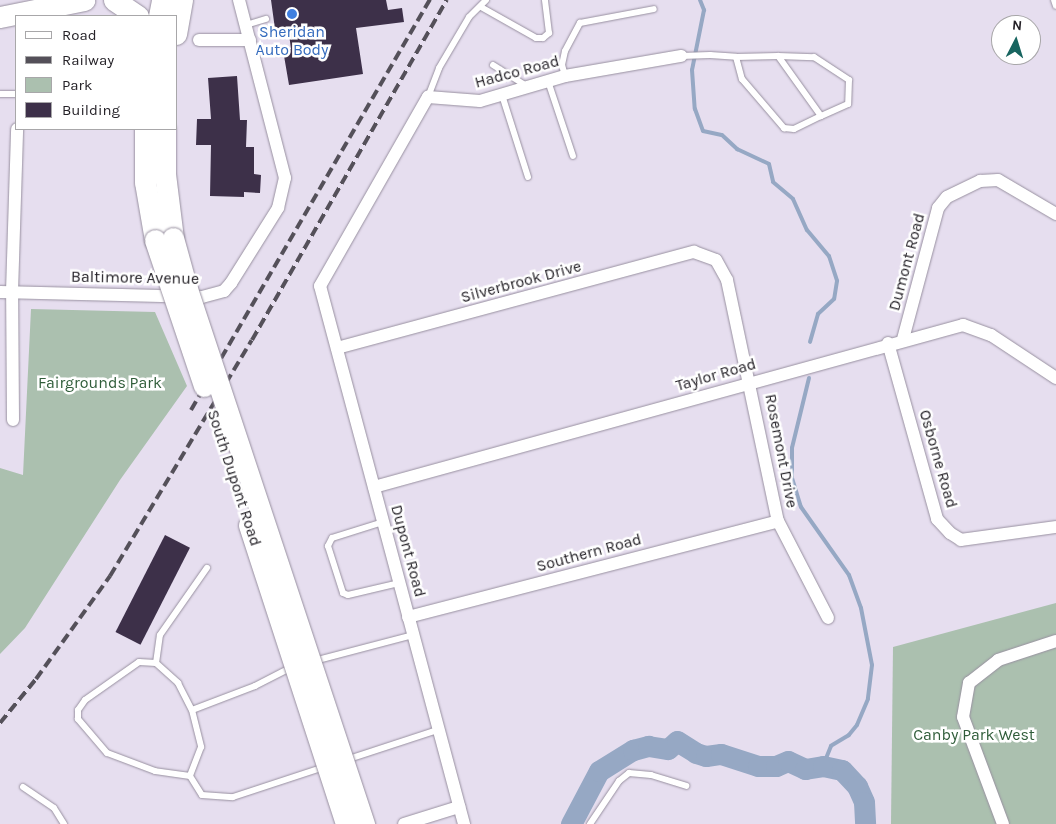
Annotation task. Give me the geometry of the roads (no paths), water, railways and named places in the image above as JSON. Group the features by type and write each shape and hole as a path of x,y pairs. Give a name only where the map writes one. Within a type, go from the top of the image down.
{"main road":[{"path":"17,15 84,0"},
{"path":"114,0 136,15"},
{"path":"159,15 162,0"},
{"path":"178,23 182,0"},
{"name":"South Dupont Road","path":"145,130 145,182 346,824"},
{"name":"South Dupont Road","path":"165,130 164,239 187,289 364,824"}],"street":[{"name":"Baltimore Avenue","path":"6,292 202,296 224,291 278,208 285,178 239,0"},
{"path":"199,40 250,40"},
{"name":"Hadco Road","path":"428,96 480,101 565,76 681,56"},
{"name":"Dupont Road","path":"428,96 320,286 384,522 437,730 464,824"},
{"path":"13,420 6,292 17,130"},
{"name":"Dumont Road","path":"903,340 938,208 947,197 980,181 998,180 1056,214"},
{"name":"Silverbrook Drive","path":"337,348 694,252 712,258"},
{"name":"Rosemont Drive","path":"712,258 722,268 727,280 751,383 778,520 828,618"},
{"name":"Taylor Road","path":"374,487 751,383 888,343 963,325 991,335 1056,378"},
{"name":"Osborne Road","path":"888,343 937,519 950,533 961,540 1056,527"},
{"name":"Southern Road","path":"408,616 778,520"},
{"path":"1003,824 964,717 969,683 998,660 1056,641"},
{"path":"404,824 459,807"}],"lane":[{"path":"428,96 439,68 468,17 481,7 486,0"},
{"path":"481,7 536,38 543,38 549,33 545,0"},
{"path":"1054,0 1056,6"},
{"path":"565,76 562,65 565,51 580,23 654,9"},
{"path":"246,25 266,19"},
{"path":"681,56 814,57 849,80 848,104 794,129 784,128 742,79 736,57"},
{"path":"778,56 821,116"},
{"path":"493,65 528,87"},
{"path":"548,81 574,156"},
{"path":"0,94 15,94"},
{"path":"502,95 528,178"},
{"path":"384,522 332,538 328,546 343,594 348,595 399,583"},
{"path":"156,663 160,635 207,568"},
{"path":"192,710 255,686 282,670 413,635"},
{"path":"190,776 201,747 192,710 178,683 156,663 139,662 85,700 78,710 78,719 107,752 155,771 190,776 202,794 233,797 437,730"},
{"path":"590,824 619,781 629,772 651,775 686,786"},
{"path":"23,787 54,808 64,824"}],"waterway":[{"path":"700,0 704,10 692,70 695,109 703,131 722,135 737,149 769,164 773,182 793,199 807,230 829,256 837,281 834,299 818,314 810,342"},
{"path":"809,378 792,448 792,478 801,507 849,575 861,608 872,665 868,699 857,725 849,735 831,746 823,766"},
{"path":"571,824 599,771 633,750 648,746 668,749 677,741 696,753 706,756 721,754 758,766 776,766 788,761 805,769 823,766 842,770 857,786 864,802 865,824"}],"railway":[{"path":"191,410 430,0"},
{"path":"0,723 36,679 110,576 252,340 447,0"}],"place":[{"name":"Sheridan Auto Body","path":"292,14"}],"park label":[{"name":"Fairgrounds Park","path":"100,383"},
{"name":"Canby Park West","path":"974,735"}]}
